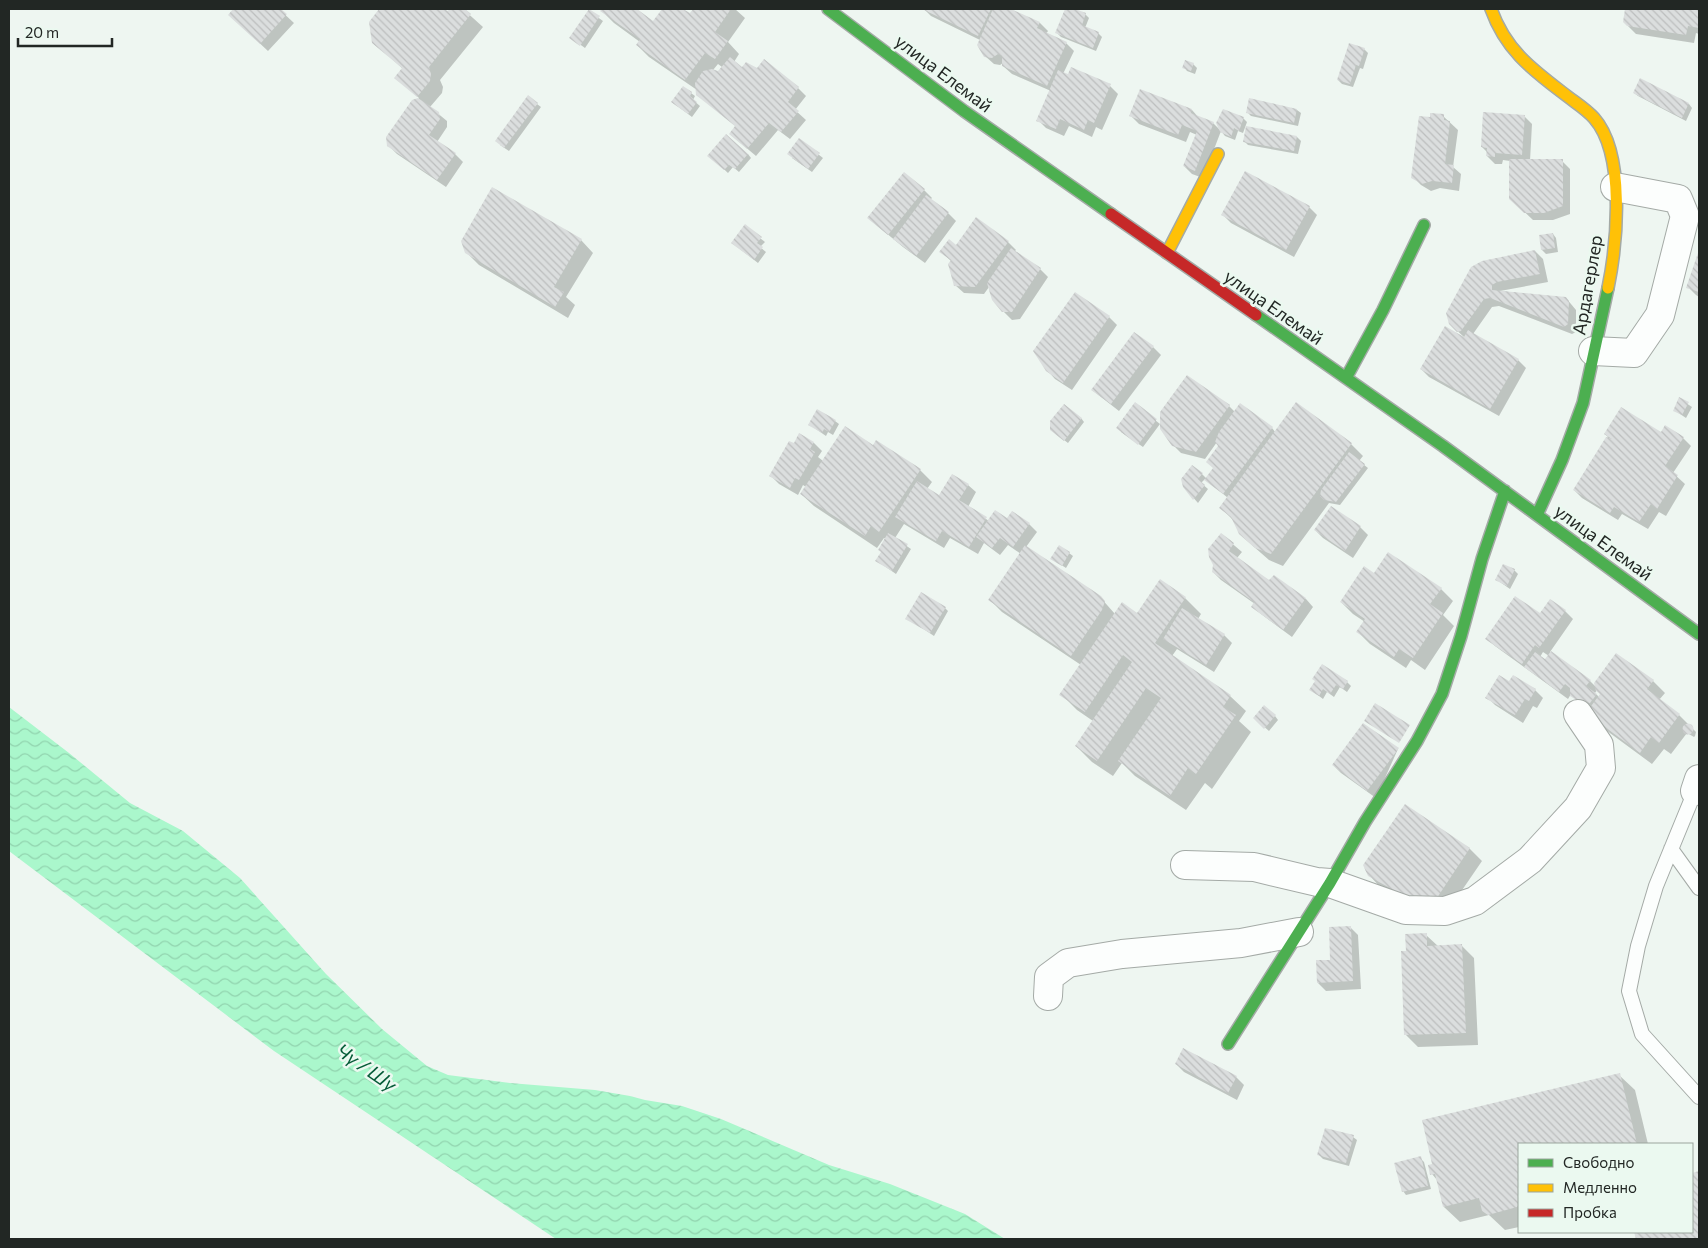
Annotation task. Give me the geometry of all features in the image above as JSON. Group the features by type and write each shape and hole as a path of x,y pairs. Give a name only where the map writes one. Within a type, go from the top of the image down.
{"street":[{"name":"улица Елемай","path":"828,9 964,111 1443,446 1699,634"},
{"name":"Ардагерлер","path":"1491,9 1495,23 1505,42 1517,57 1539,76 1577,103 1595,120 1610,149 1615,187 1612,262 1583,402 1558,472 1537,515"},
{"path":"1167,253 1218,154"},
{"path":"1593,351 1634,353 1660,315 1685,216 1678,199 1615,187"},
{"path":"1346,378 1383,310 1424,225"},
{"path":"1228,1044 1417,741 1442,694 1461,636 1482,559 1505,491"},
{"path":"1185,865 1254,867 1317,882 1330,882 1406,910 1445,911 1475,901 1530,860 1578,808 1601,768 1599,745 1578,714"},
{"path":"1048,996 1049,977 1068,963 1122,954 1241,943 1299,932"}],"lane":[{"path":"1697,785 1656,886 1638,946 1629,991 1642,1034 1698,1092"},
{"path":"1671,849 1699,888"}],"water":[{"name":"Чү / Шу","path":"9,707 130,803 183,831 240,878 326,974 382,1029 427,1066 448,1075 510,1083 595,1090 682,1106 721,1119 829,1165 890,1184 965,1214 1005,1239 556,1239 274,1051 9,851"}],"building":[{"path":"233,9 281,9 287,14 260,44 228,15"},
{"path":"379,9 444,9 448,11 449,9 465,9 471,14 429,67 430,81 417,97 394,78 402,68 372,43 369,22"},
{"path":"589,9 600,16 580,46 569,38"},
{"path":"602,9 637,9 653,21 662,9 683,9 690,13 693,9 731,9 715,32 728,41 715,59 705,53 685,80 636,45 640,39 600,11"},
{"path":"922,9 991,9 978,36"},
{"path":"993,9 1011,9 1040,22 1037,28 1067,42 1047,86 1002,66 1002,56 998,54 992,58 984,57 977,45"},
{"path":"1065,9 1075,9 1086,13 1082,25 1099,32 1093,48 1055,33"},
{"path":"1625,9 1699,9 1699,28 1688,26 1686,35 1627,26 1623,22"},
{"path":"1349,43 1365,48 1359,66 1356,65 1350,84 1337,80"},
{"path":"730,57 742,67 746,62 757,68 764,59 799,87 788,102 799,111 781,132 769,123 747,149 729,134 735,126 696,95 695,83 703,71 712,69 718,71"},
{"path":"1185,60 1194,63 1191,71 1182,68"},
{"path":"1071,67 1111,84 1094,123 1088,120 1084,130 1060,119 1056,129 1036,121 1058,70 1068,74"},
{"path":"1640,78 1689,103 1682,118 1633,93"},
{"path":"683,86 692,92 690,96 697,102 688,114 671,102"},
{"path":"1140,89 1192,109 1191,113 1214,122 1195,171 1183,166 1197,131 1182,125 1178,135 1129,116"},
{"path":"528,95 538,103 504,148 495,141"},
{"path":"418,98 439,112 440,119 429,135 456,153 437,180 387,146 386,137 412,100"},
{"path":"1249,98 1297,109 1294,123 1246,113"},
{"path":"1223,109 1244,117 1239,131 1234,128 1231,137 1220,132 1216,123"},
{"path":"1483,112 1525,115 1522,155 1495,153 1495,157 1486,156 1487,148 1481,147"},
{"path":"1430,113 1444,114 1444,120 1450,121 1445,164 1454,165 1452,183 1432,181 1422,184 1411,178 1419,116 1430,117"},
{"path":"1246,126 1297,136 1294,151 1243,142"},
{"path":"726,134 748,154 735,169 729,165 724,170 707,156"},
{"path":"799,138 820,153 808,169 787,154"},
{"path":"1509,159 1563,159 1563,206 1544,213 1524,213 1509,199"},
{"path":"1245,171 1310,206 1286,250 1221,215"},
{"path":"904,172 925,189 888,235 867,218"},
{"path":"492,187 582,239 554,287 564,292 555,307 465,253 461,241"},
{"path":"926,195 949,212 916,256 893,239"},
{"path":"976,217 1009,241 975,287 954,286 948,264 951,260 939,252 949,239 956,245"},
{"path":"745,224 762,237 757,243 763,247 754,260 731,243"},
{"path":"1553,233 1555,248 1541,250 1539,235"},
{"path":"1011,248 1041,268 1012,312 1002,312 992,300 987,283"},
{"path":"1535,250 1540,274 1497,282 1492,285 1492,290 1566,297 1569,301 1568,324 1564,327 1490,298 1484,299 1461,331 1457,332 1449,324 1446,313 1471,267 1482,261"},
{"path":"1699,250 1699,292 1686,288"},
{"path":"1075,292 1110,316 1063,383 1046,371 1033,351"},
{"path":"1445,326 1464,337 1468,330 1519,359 1490,409 1420,369"},
{"path":"1134,332 1154,346 1111,404 1091,390"},
{"path":"1187,375 1230,405 1196,452 1172,446 1160,429 1160,412"},
{"path":"1679,397 1689,402 1682,415 1673,411"},
{"path":"1135,402 1157,419 1138,445 1116,428"},
{"path":"1296,402 1352,443 1271,554 1255,548 1239,534 1231,517 1219,508"},
{"path":"1240,403 1273,427 1223,494 1204,480 1213,468 1206,462 1218,446 1215,442 1219,432"},
{"path":"1064,404 1082,418 1064,441 1050,430 1050,421"},
{"path":"1621,407 1661,432 1665,425 1684,437 1665,466 1678,475 1657,509 1651,504 1639,522 1614,507 1610,513 1573,490 1606,437 1612,439 1604,434"},
{"path":"817,409 836,420 829,432 824,429 822,433 808,425"},
{"path":"845,426 873,445 876,440 921,469 879,532 871,526 865,536 800,494"},
{"path":"799,433 814,442 810,449 815,452 799,480 795,478 790,488 769,476 789,441 794,443"},
{"path":"1349,452 1365,464 1336,502 1324,500 1320,496 1321,490"},
{"path":"1192,465 1203,473 1198,479 1205,485 1193,500 1183,487 1181,479"},
{"path":"952,474 969,484 959,500 987,517 969,547 942,531 936,541 895,517 917,481 939,495"},
{"path":"1331,506 1361,526 1345,551 1314,530"},
{"path":"995,510 1007,518 1012,511 1030,523 1013,547 1000,538 992,548 976,537"},
{"path":"888,533 908,544 892,571 875,561 881,552 878,550"},
{"path":"1221,533 1234,543 1229,551 1269,580 1274,575 1306,598 1283,630 1251,607 1254,602 1212,572 1213,565 1208,549"},
{"path":"1025,545 1101,596 1105,601 1102,610 1071,656 988,600"},
{"path":"1059,545 1070,552 1062,566 1050,559"},
{"path":"1388,552 1442,588 1430,604 1443,613 1413,658 1399,649 1394,657 1356,632 1365,619 1340,602 1364,566 1374,573"},
{"path":"1503,564 1515,569 1507,586 1495,580"},
{"path":"1160,579 1186,597 1155,643 1231,695 1223,707 1236,715 1196,774 1188,768 1170,796 1118,761 1161,698 1146,688 1097,761 1075,746 1132,662 1123,655 1085,712 1059,695 1122,602 1137,613"},
{"path":"921,592 946,607 930,633 905,619"},
{"path":"1515,596 1540,613 1550,599 1566,610 1539,648 1535,645 1522,664 1485,639"},
{"path":"1182,608 1225,634 1206,665 1163,639"},
{"path":"1551,651 1591,680 1586,686 1597,694 1590,703 1578,701 1570,696 1570,688 1565,684 1559,692 1524,667 1535,652 1545,659"},
{"path":"1616,653 1654,680 1647,689 1680,714 1659,743 1651,737 1640,753 1586,713 1600,694 1596,691 1594,683"},
{"path":"1322,664 1348,681 1343,689 1336,685 1330,694 1323,689 1319,696 1309,690 1315,681 1312,679"},
{"path":"1499,675 1509,681 1513,675 1536,689 1529,701 1525,699 1515,715 1485,698"},
{"path":"1375,703 1410,725 1399,743 1364,721"},
{"path":"1264,705 1276,715 1264,729 1253,718"},
{"path":"1363,723 1399,748 1367,791 1332,765"},
{"path":"1686,724 1690,724 1693,729 1692,733 1686,734 1683,731 1683,727"},
{"path":"1405,804 1470,848 1431,907 1423,906 1368,876 1363,865"},
{"path":"1351,926 1353,981 1317,983 1316,960 1330,960 1329,927"},
{"path":"1427,933 1427,946 1462,944 1466,1033 1404,1035 1401,951 1406,951 1405,934"},
{"path":"1183,1048 1237,1076 1228,1093 1175,1064"},
{"path":"1620,1073 1637,1143 1518,1143 1518,1206 1488,1215 1482,1211 1479,1198 1443,1207 1435,1174 1430,1175 1428,1165 1432,1164 1422,1120"},
{"path":"1325,1128 1354,1135 1346,1163 1317,1155"},
{"path":"1421,1156 1428,1186 1402,1192 1394,1163"},
{"path":"1699,1171 1699,1239 1636,1239 1634,1233 1693,1233 1693,1173"}],"traffic: fast":[{"path":"828,9 964,111 1111,214"},
{"path":"1346,378 1383,310 1424,225"},
{"path":"1537,515 1562,460 1583,403 1608,288"},
{"path":"1256,315 1443,446 1699,634"},
{"path":"1228,1044 1417,741 1442,694 1461,636 1482,559 1505,491"}],"traffic: slow":[{"path":"1491,9 1504,37 1522,59 1588,112 1604,134 1611,154 1615,176 1616,200 1614,248 1608,288"},
{"path":"1167,253 1218,154"}],"traffic: jam":[{"path":"1111,214 1256,315"}]}
